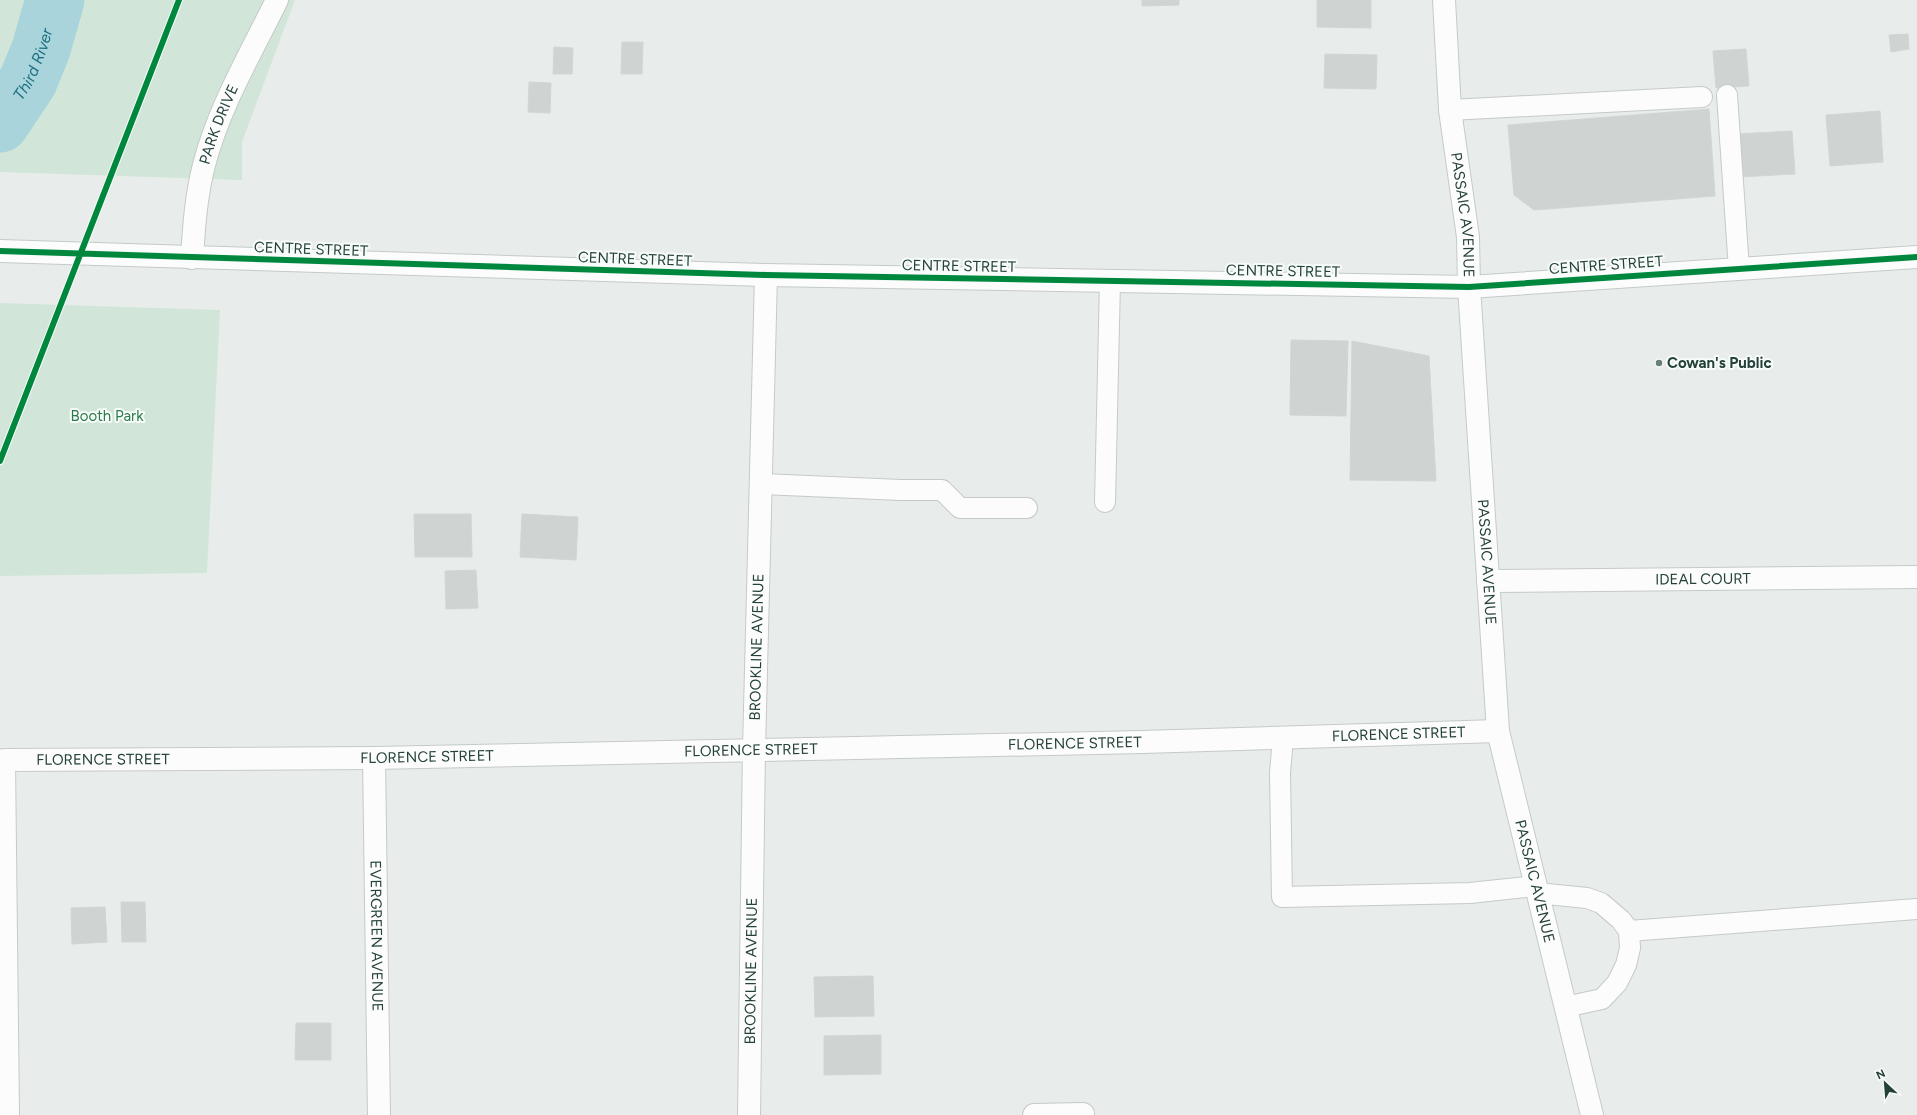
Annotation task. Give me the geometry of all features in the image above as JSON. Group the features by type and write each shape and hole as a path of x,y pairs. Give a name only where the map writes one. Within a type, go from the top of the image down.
{"street":[{"name":"PARK DRIVE","path":"192,258 196,204 209,150 220,116 277,0"},
{"name":"PASSAIC AVENUE","path":"1444,0 1450,110 1468,237 1469,287 1498,731 1592,1115"},
{"name":"CENTRE STREET","path":"5,251 766,275 1469,287 1917,257"},
{"name":"BROOKLINE AVENUE","path":"749,1115 754,749 766,275"},
{"name":"IDEAL COURT","path":"1488,581 1917,577"},
{"name":"FLORENCE STREET","path":"8,1115 4,760 374,758 1283,738 1498,731"},
{"name":"EVERGREEN AVENUE","path":"374,758 379,1115"},
{"path":"1034,1115 1083,1114"}],"lane":[{"path":"1727,95 1739,269"},
{"path":"1450,110 1702,97"},
{"path":"1106,502 1110,281"},
{"path":"760,484 901,490 942,490 960,508 1027,508"},
{"path":"1283,738 1280,773 1282,897 1470,894 1536,890 1587,898 1601,902 1621,920 1629,931 1630,948 1626,965 1617,983 1602,999 1565,1007"},
{"path":"1629,931 1917,909"}],"green space":[{"path":"0,0 295,0 242,142 242,180 0,172"},
{"name":"Booth Park","path":"0,303 220,310 207,573 0,576"}],"building":[{"path":"1142,0 1179,0 1179,5 1142,6"},
{"path":"1317,0 1371,0 1371,28 1317,27"},
{"path":"1908,34 1909,49 1891,52 1889,35"},
{"path":"622,42 643,42 642,74 621,74"},
{"path":"554,47 573,48 572,74 553,74"},
{"path":"1746,49 1749,86 1716,88 1713,51"},
{"path":"1325,54 1377,55 1376,89 1324,88"},
{"path":"529,82 551,83 550,113 528,112"},
{"path":"1709,109 1715,196 1534,210 1514,195 1508,125"},
{"path":"1880,111 1883,162 1830,166 1826,115"},
{"path":"1792,131 1795,174 1739,177 1737,134"},
{"path":"1291,340 1348,341 1346,416 1290,415"},
{"path":"1352,341 1429,356 1436,481 1350,480"},
{"path":"414,514 471,514 472,557 415,557"},
{"path":"522,514 578,517 576,560 520,557"},
{"path":"476,570 478,608 446,609 445,571"},
{"path":"121,902 145,902 146,942 122,942"},
{"path":"105,907 107,942 72,944 71,908"},
{"path":"873,976 874,1016 815,1017 814,977"},
{"path":"296,1023 331,1023 331,1060 295,1060"},
{"path":"881,1035 881,1074 824,1075 824,1036"}],"waterway":[{"name":"Third River","path":"0,123 28,81 41,49 55,0"}],"cycle path":[{"path":"0,461 179,0"},
{"path":"0,251 766,275 1469,287 1917,257"}],"place":[{"name":"Cowan's Public","path":"1659,363"}]}
